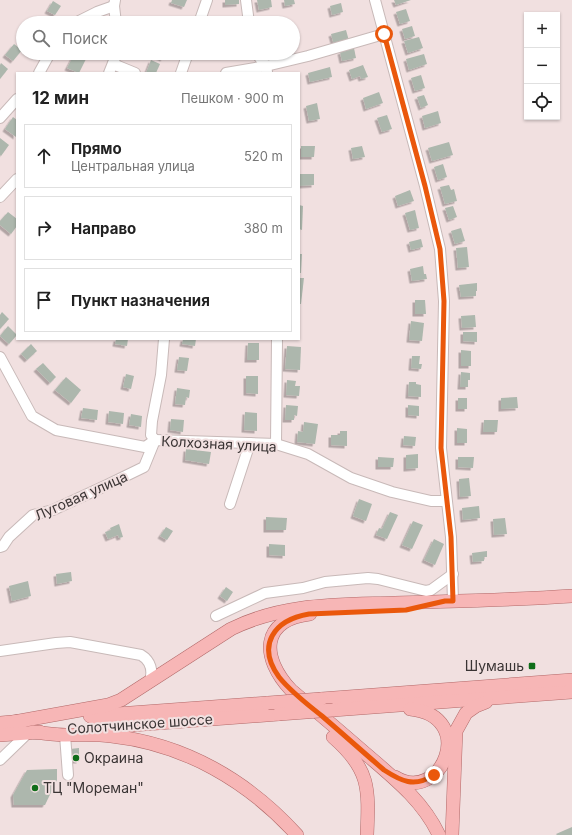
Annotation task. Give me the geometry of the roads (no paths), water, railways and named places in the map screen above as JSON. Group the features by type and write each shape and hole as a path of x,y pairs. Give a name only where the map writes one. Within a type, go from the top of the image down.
{"main road":[{"path":"14,722 108,705 121,700 214,639 239,625 279,611 313,606 510,600 572,596"},
{"path":"440,835 423,807 384,770 284,683 275,669 270,656 270,644 275,631 280,625 298,616 309,614 406,610 449,601"},
{"path":"313,606 288,614 271,627 264,639 263,659 268,674 278,687 344,747 358,763 365,777 368,791 369,803 367,835"},
{"name":"Солотчинское шоссе","path":"0,723 572,680"},
{"path":"382,707 572,692"},
{"path":"452,835 456,731 462,719 471,709 499,697"},
{"path":"382,707 420,710 432,715 441,723 448,741 447,752 442,766 438,772 428,778 418,782 404,781 384,770"},
{"name":"Солотчинское шоссе","path":"0,735 382,707"},
{"path":"31,732 65,735 98,735 130,739 163,746 210,766 245,788 271,808 297,835"}],"street":[{"path":"202,16 208,0"},
{"path":"246,0 248,16"},
{"path":"375,0 425,186 440,249 444,301 441,448 451,537 453,574 449,601"},
{"path":"89,16 114,3 115,16"},
{"path":"300,59 384,34"},
{"path":"40,72 46,60"},
{"path":"181,72 186,60"},
{"path":"261,60 267,70"},
{"path":"240,72 267,70 297,60"},
{"path":"111,68 130,72"},
{"path":"0,118 16,101"},
{"path":"0,197 16,179"},
{"path":"155,440 151,435 152,421 161,375 164,340"},
{"path":"276,444 277,340"},
{"name":"Колхозная улица","path":"0,358 3,360 32,416 56,430 145,447 155,440 276,444 308,454 352,478 392,492 431,501 446,501"},
{"name":"Луговая улица","path":"0,547 3,546 9,537 33,515 52,510 144,467 155,440"},
{"path":"230,504 250,443"},
{"path":"216,616 265,593 303,588 325,582 373,578 426,591 431,590 453,574"},
{"path":"0,651 70,642 141,655 148,661 150,666 152,675 150,681"},
{"path":"0,760 31,732"},
{"path":"65,735 68,775"},
{"path":"453,809 456,835"}],"place":[{"name":"Шумашь","path":"532,666"},
{"name":"Окраина","path":"76,758"},
{"name":"ТЦ \"Мореман\"","path":"35,788"}]}
